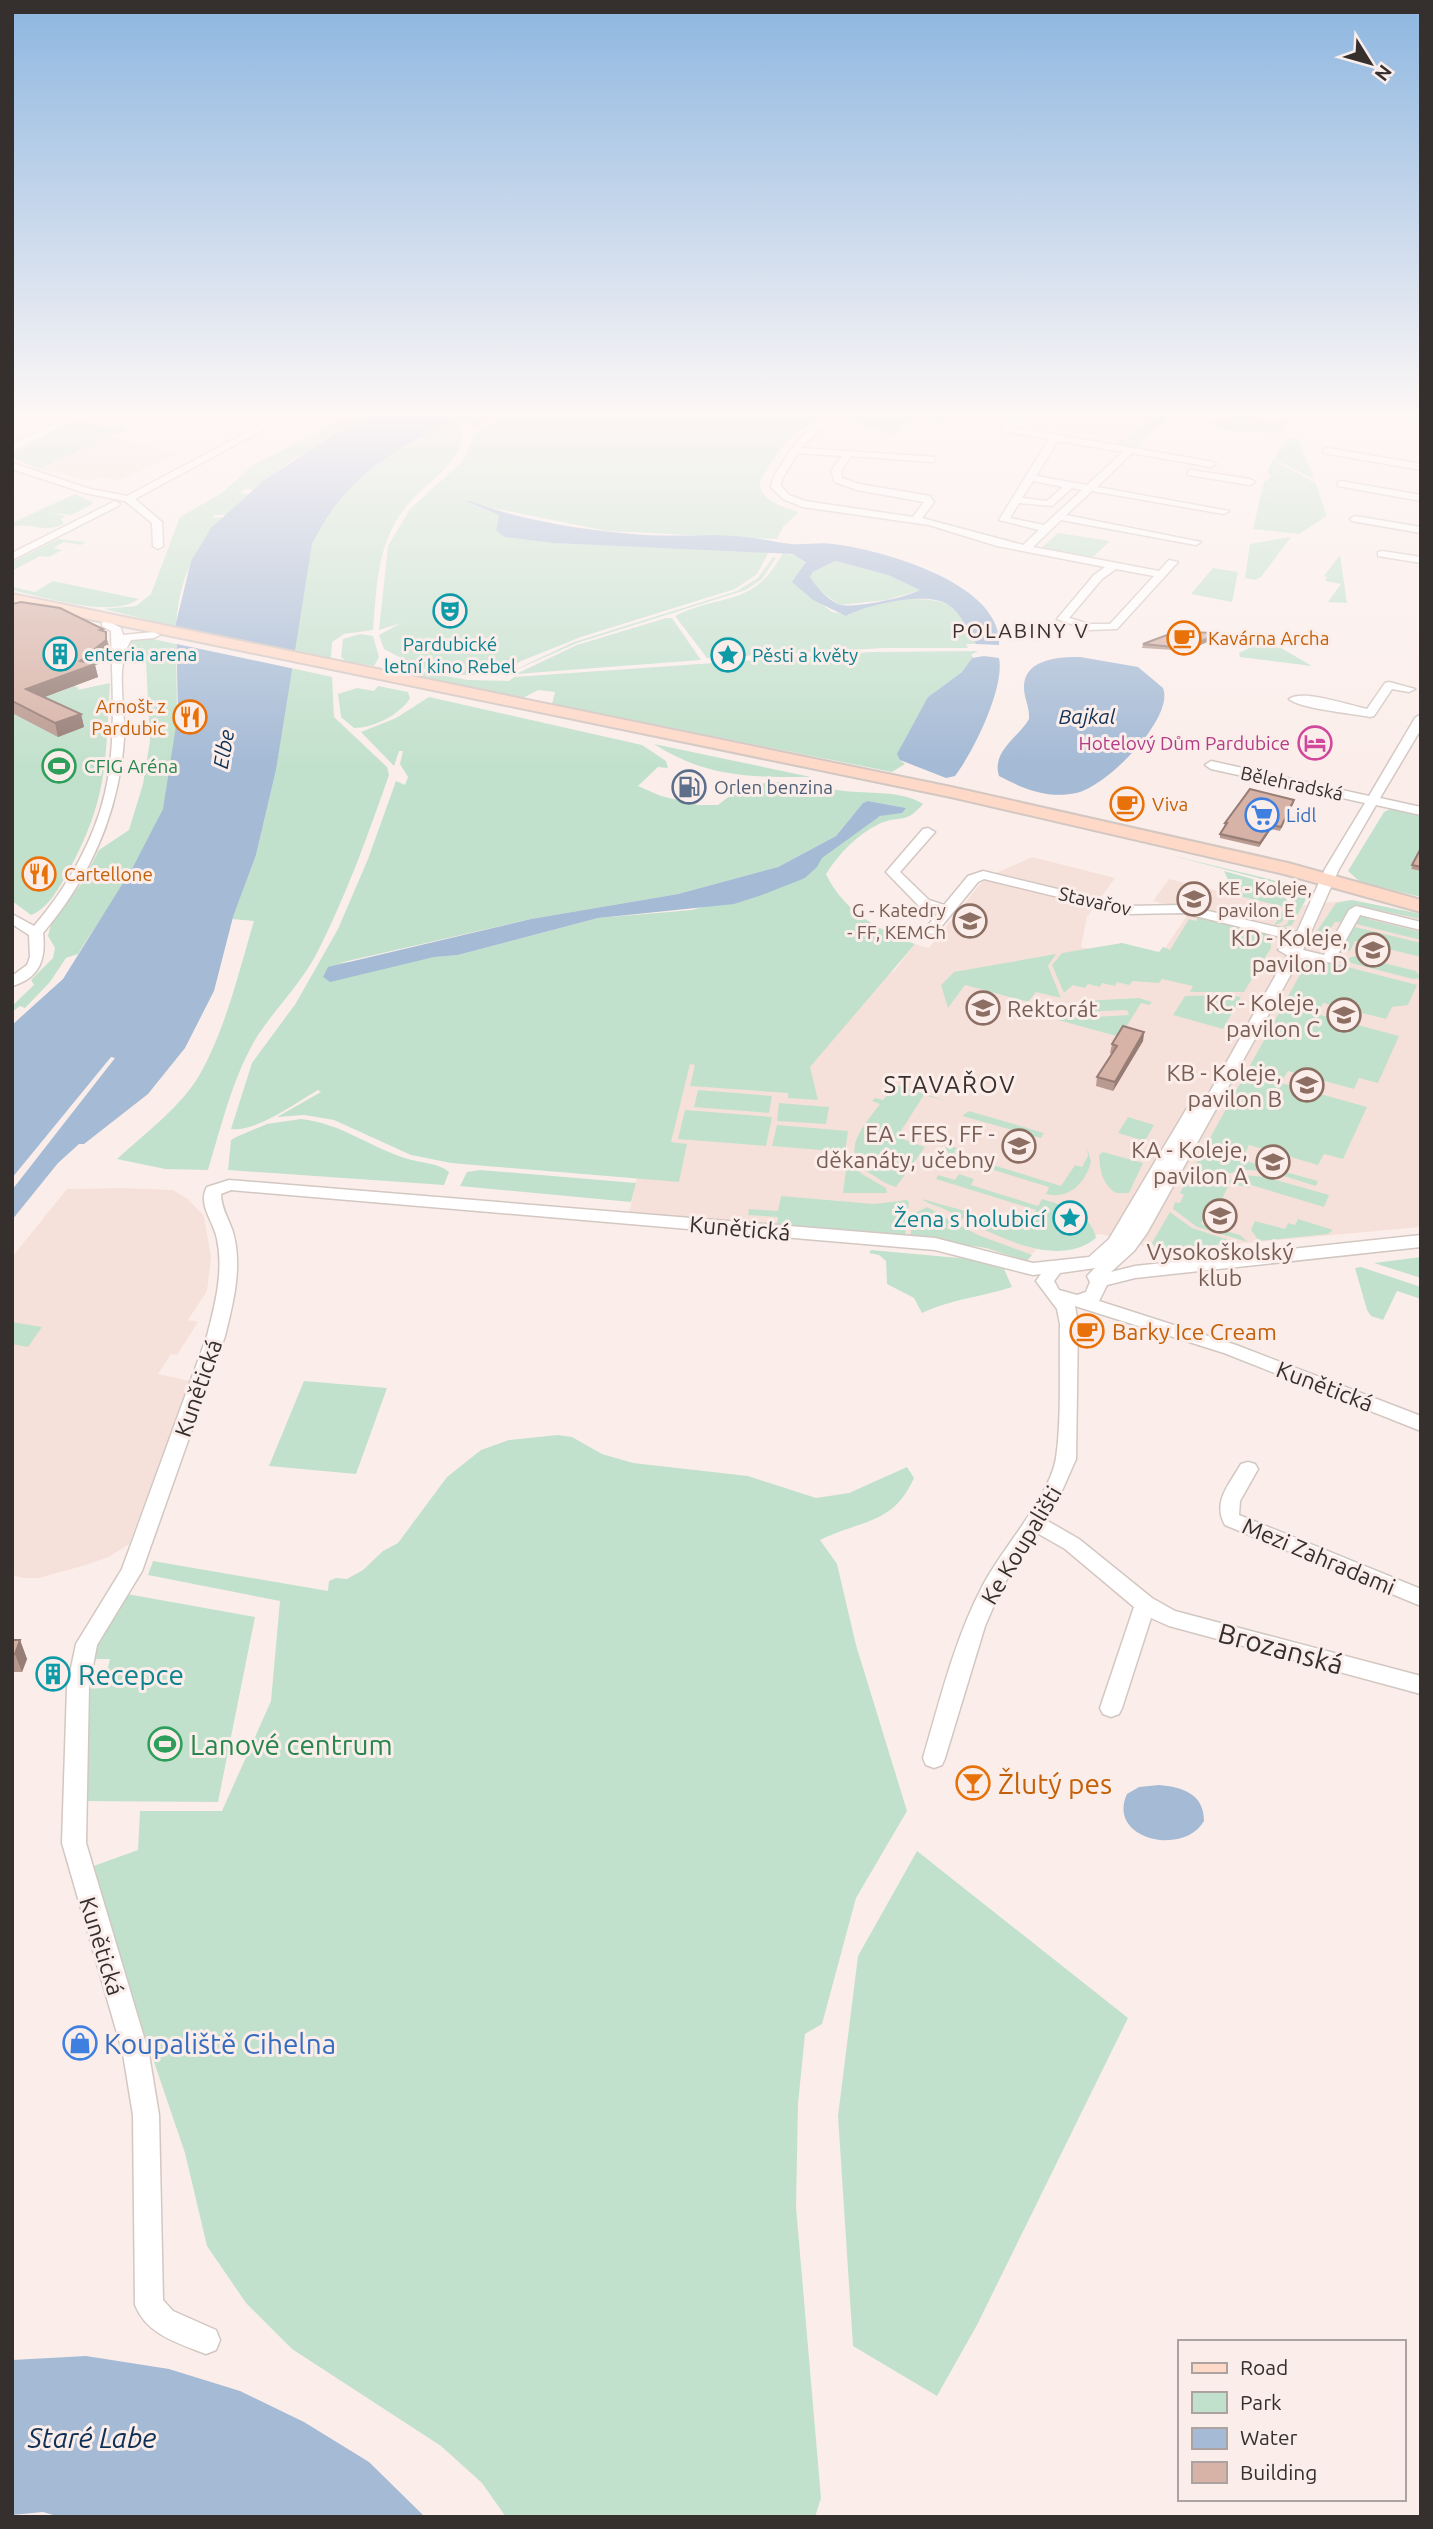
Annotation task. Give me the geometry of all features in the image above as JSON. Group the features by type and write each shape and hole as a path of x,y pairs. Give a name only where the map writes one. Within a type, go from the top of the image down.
{"main road":[{"path":"12,597 156,631 940,796 1421,906"},
{"path":"12,605 117,629 177,632 359,673"}],"street":[{"path":"12,554 54,530"},
{"path":"12,554 62,530"},
{"path":"157,530 158,546"},
{"path":"958,530 1026,548 1161,574"},
{"path":"1026,548 1045,530"},
{"path":"1130,530 1196,542"},
{"path":"1382,554 1421,560"},
{"path":"1114,565 1098,577 1062,619 1088,628 1113,627 1173,562"},
{"path":"36,933 76,877 94,842 111,794 118,738 117,629"},
{"path":"119,650 123,640 156,631"},
{"path":"1323,704 1370,713 1389,685 1409,689"},
{"name":"Bělehradská","path":"1079,1301 1097,1293 1098,1280 1111,1255 1138,1233 1327,883 1421,718"},
{"name":"Bělehradská","path":"1211,765 1374,801"},
{"path":"1374,801 1421,811"},
{"path":"928,832 893,872 924,902 947,911"},
{"name":"Stavařov","path":"931,930 973,879 983,875 1128,910 1183,909 1299,937"},
{"path":"1290,951 1328,960 1357,910 1421,926"},
{"path":"12,918 36,933 40,951 38,960 30,970 12,982"},
{"name":"Kunětická","path":"206,2340 163,2321 149,2305 146,2115 136,2054 81,1875 73,1829 78,1687 83,1654 132,1571 222,1313 228,1273 226,1240 212,1201 213,1191 225,1185 256,1187 926,1243 981,1254 1023,1267 1041,1270 1063,1266"},
{"path":"1063,1266 1083,1268 1098,1280 1184,1266 1421,1241"},
{"path":"1052,1293 1046,1275 1063,1266 1089,1264 1111,1255 1143,1265 1184,1266"},
{"name":"Kunětická","path":"1023,1267 1035,1273 1052,1293 1230,1349"},
{"name":"Kunětická","path":"1098,1280 1105,1293 1114,1300 1421,1424"},
{"name":"Ke Koupališti","path":"934,1758 975,1625 993,1584 1035,1523 1060,1477 1066,1459 1069,1324 1066,1307 1052,1293"},
{"name":"Ke Koupališti","path":"1069,1324 1079,1301"},
{"name":"Mezi Zahradami","path":"1248,1469 1228,1506 1228,1514 1232,1520 1421,1598"},
{"name":"Brozanská","path":"1035,1523 1072,1544 1145,1604 1187,1623 1421,1685"},
{"path":"1111,1708 1145,1604"}],"shaded area":[{"path":"1032,857 1115,878 1087,917 1081,947 1154,964 1190,911 1153,901 1169,879 1285,907 1352,900 1421,915 1421,1227 1159,1251 1101,1234 1039,1247 1024,1262 987,1248 936,1239 629,1213 656,1095 676,1063 894,971 915,944 929,948 985,878"},
{"path":"67,1189 173,1190 188,1199 204,1216 211,1257 207,1291 188,1320 198,1322 177,1355 171,1354 158,1374 190,1381 129,1544 109,1557 86,1565 39,1578 23,1578 12,1575 12,1257"}],"green space":[{"path":"175,530 212,530 189,567 180,597 176,627 104,609 136,606 151,594"},
{"path":"318,530 392,530 381,563 373,630 344,634 332,642 331,658 294,650 303,584"},
{"path":"398,530 496,530 504,537 553,543 769,552 757,574 735,589 581,637 521,661 498,675 459,675 400,664 405,660 384,649 379,635 401,623 379,630 388,546"},
{"path":"602,530 781,530 777,539"},
{"path":"1262,530 1305,530 1299,534"},
{"path":"1058,533 1110,541 1093,557 1040,549"},
{"path":"1291,537 1261,577 1255,580 1245,578 1250,544"},
{"path":"58,539 85,542 81,545 64,542 53,548 62,550 49,557 40,556 12,571 12,562"},
{"path":"783,553 804,558 806,562 793,582 832,612 849,615 867,606 896,600 937,601 956,612 976,644 966,644 968,648 884,648 707,658 675,616 748,591 760,583"},
{"path":"1340,555 1347,603 1328,602 1341,584 1325,581 1327,577 1324,576"},
{"path":"773,557 776,558 762,579 746,590 577,643 506,674 574,642 737,591 758,578"},
{"path":"835,561 888,575 921,590 886,600 840,605 817,589 810,577 813,572"},
{"path":"1213,568 1238,572 1232,602 1191,594"},
{"path":"53,581 139,599 127,605 95,607 12,590 12,587 35,592"},
{"path":"672,618 701,660 516,674 577,645"},
{"path":"360,634 373,636 379,657 374,666 346,661 341,657 343,639"},
{"path":"148,638 176,644 175,749 163,810 135,866 78,954 66,958 50,982 25,1008 20,1006 12,1012 12,1006 34,985 31,980 53,958 55,948 48,936 51,924 81,884 99,850 129,830 143,784 150,741 146,661 126,646 132,639"},
{"path":"1257,644 1281,648 1312,666 1240,657 1239,653"},
{"path":"978,651 971,655 973,657 962,672 928,697 900,760 905,764 892,772 552,704 555,692 538,690 523,698 390,671 400,668 468,680 509,681 514,677 871,652"},
{"path":"291,668 332,677 334,717 387,767 389,775 381,798 347,887 317,953 249,1051 229,1101 208,1170 165,1169 117,1159 162,1119 193,1086 225,1019 254,921 232,919 256,855 276,770"},
{"name":"CFIG Aréna","path":"12,678 56,693 74,686 79,688 77,690 110,683 105,761 90,825 59,888 47,904 31,915 12,901"},
{"path":"378,686 408,692 410,698 400,710 385,719 369,726 354,728 341,717 338,694 357,688 374,691"},
{"path":"429,697 642,745 666,761 668,768 658,767 638,786 661,796 698,805 718,805 732,794 725,790 728,788 784,782 905,796 923,804 911,815 879,824 856,839 842,852 826,874 842,899 863,918 915,944 810,1067 818,1100 788,1098 788,1093 690,1086 695,1065 690,1064 671,1142 687,1144 679,1182 451,1163 411,1155 334,1120 304,1115 277,1117 321,1092 318,1090 264,1122 231,1129 252,1063 296,1003 338,929 368,859 396,781 405,785 408,777 400,764 403,751 399,751 394,766 361,732 396,718","holes":["868,801 906,808 875,819 850,834 822,857 805,878 692,910 598,918 458,955 339,963 531,919 678,894 778,867 836,836 863,803"]},
{"path":"654,744 811,777 768,777 730,773 692,764"},
{"path":"1390,809 1421,816 1421,850 1411,869 1421,871 1421,897 1360,882 1348,871 1384,812"},
{"path":"1166,854 1293,885 1304,891 1306,899 1292,925 1278,928 1287,924 1296,906 1281,884"},
{"path":"1224,871 1277,886 1291,906 1282,922 1274,926 1285,907 1235,895"},
{"path":"1352,900 1421,914 1421,919 1354,905 1343,922 1335,922 1324,937 1304,950 1336,903"},
{"path":"1358,912 1370,915 1368,919 1421,932 1421,940 1352,923"},
{"path":"1198,917 1270,935 1271,948 1244,992 1190,992 1193,986 1162,979 1159,983 1133,981 1129,985 1117,982 1115,986 1102,983 1100,987 1088,984 1085,988 1073,985 1064,993 1052,965 1062,953 1122,943 1159,952 1163,947 1170,950 1189,919 1196,921"},
{"path":"1351,926 1421,943 1421,957 1355,941 1350,951 1344,950 1337,956"},
{"path":"1056,954 1048,966 1061,998 1036,992 1029,1001 1025,1001 965,985 948,1008 941,985 954,972"},
{"path":"1355,956 1416,971 1421,978 1413,979 1351,963 1346,959"},
{"path":"1313,958 1417,985 1408,1005 1392,1007 1386,1019 1323,1003 1317,1014 1399,1036 1378,1083 1359,1078 1354,1089 1288,1071 1281,1083 1367,1107 1343,1159 1324,1154 1318,1165 1249,1145 1242,1160 1318,1181 1316,1186 1255,1170 1239,1171 1205,1180 1188,1178 1308,960"},
{"path":"1185,996 1241,997 1223,1029 1173,1015"},
{"path":"1139,998 1152,1002 1149,1005 1141,1003 1120,1037 1058,1020 1064,1013 1077,1018 1129,1015 1127,1010 1081,1012 1075,1008 1083,1001"},
{"path":"887,1082 947,1101 924,1095 897,1137 925,1147 896,1187 880,1180 861,1166 854,1149 861,1131 880,1104 872,1101 875,1098 883,1100 892,1089 883,1086"},
{"path":"698,1090 772,1096 769,1113 694,1107"},
{"path":"779,1103 829,1107 826,1124 777,1121"},
{"path":"685,1110 772,1117 766,1146 678,1139"},
{"path":"969,1111 1044,1133 1041,1138 962,1116"},
{"path":"1128,1117 1154,1125 1145,1141 1118,1133"},
{"path":"301,1119 329,1125 394,1154 440,1167 449,1172 444,1185 228,1170 231,1140 267,1124"},
{"path":"777,1125 848,1131 845,1152 772,1146"},
{"path":"947,1145 957,1148 954,1153 1061,1186 1075,1165 1082,1167 1088,1156 1087,1148 1091,1161 1081,1183 1069,1192 1054,1195 1046,1194 1049,1187 951,1157 945,1148"},
{"path":"1103,1152 1143,1163 1129,1193 1116,1193 1105,1181 1099,1155"},
{"path":"847,1161 862,1174 886,1188 887,1193 843,1193"},
{"path":"480,1170 636,1183 631,1202 460,1186 467,1172"},
{"path":"959,1174 974,1179 971,1185 1038,1206 1042,1199 1067,1208 1089,1223 1096,1238 1079,1248 1059,1251 1039,1249 997,1236 922,1199 1008,1223 1012,1217 1028,1222 1036,1210 936,1179 938,1175 955,1180"},
{"path":"1244,1175 1266,1177 1329,1195 1324,1207 1251,1185 1249,1188 1230,1183 1220,1203 1212,1201 1201,1224 1240,1235 1248,1242 1197,1227 1173,1209 1175,1202 1180,1203 1184,1195 1180,1193 1186,1182 1210,1187"},
{"path":"781,1196 874,1204 907,1200 909,1202 905,1237 777,1226 778,1217 748,1215 749,1209 778,1211"},
{"path":"927,1207 978,1235 1032,1255 1027,1261 986,1248 910,1237 913,1214"},
{"path":"1170,1212 1192,1228 1238,1243 1158,1250 1152,1243"},
{"path":"1298,1219 1333,1230 1328,1234 1259,1241 1251,1230 1255,1221 1285,1229 1288,1223 1295,1225"},
{"path":"871,1250 970,1259 1004,1269 1012,1287 944,1304 922,1313 914,1298 887,1284 886,1261 879,1255 869,1253"},
{"path":"1421,1257 1421,1278 1374,1263"},
{"path":"1361,1267 1421,1287 1421,1299 1397,1291 1383,1320 1371,1316 1355,1268"},
{"path":"12,1322 42,1327 28,1347 12,1344"},
{"path":"304,1381 387,1388 356,1474 269,1466"},
{"path":"558,1435 572,1437 602,1454 633,1463 748,1476 816,1498 849,1493 907,1467 914,1478 897,1505 886,1513 820,1540 837,1564 856,1645 907,1811 856,1898 822,2024 805,2034 798,2104 796,2207 821,2498 815,2517 506,2517 482,2483 441,2446 292,2349 246,2303 207,2246 185,2153 88,1868 138,1850 140,1811 222,1811 271,1701 280,1601 148,1575 153,1561 328,1591 329,1581 336,1578 347,1579 363,1570 383,1551 398,1543 447,1477 481,1450 509,1440"},
{"name":"Lanové centrum","path":"127,1594 255,1617 218,1802 79,1801 84,1689 103,1688 110,1659 95,1659 88,1653"},
{"path":"917,1851 1128,2018 977,2325 937,2396 853,2346 838,2116 858,1956"}],"water":[{"name":"Elbe","path":"210,530 320,530 312,544 276,770 256,855 233,917 214,991 185,1048 148,1094 84,1144 79,1144 58,1163 12,1220 12,1190 115,1058 111,1057 12,1178 12,1025 63,979 133,867 163,809 178,713 176,623 191,561"},
{"path":"496,530 601,530 647,535 739,536 791,544 828,543 855,548 908,562 961,587 982,604 995,623 999,645 976,644 956,612 937,600 896,601 846,616 813,600 792,582 806,562 792,554 553,543 504,537","holes":["835,561 888,575 920,590 879,602 844,605 826,596 810,577 813,572"]},
{"name":"Bajkal","path":"1080,657 1138,667 1163,688 1164,701 1159,716 1148,733 1135,750 1104,779 1076,793 1056,795 1036,792 999,776 999,759 1003,751 1029,719 1024,689 1026,676 1031,669 1046,661"},
{"path":"972,658 999,658 997,685 979,735 955,776 946,778 900,760 897,754 928,697 962,672"},
{"path":"868,801 906,808 902,813 880,816 822,858 805,878 762,895 734,904 598,918 458,955 434,957 330,982 323,977 328,967 531,919 678,894 778,867 836,836 863,803"},
{"path":"1159,1785 1184,1790 1196,1798 1204,1821 1194,1832 1181,1838 1150,1838 1137,1832 1127,1822 1123,1810 1127,1794 1139,1787"},
{"name":"Staré Labe","path":"86,2356 169,2369 240,2391 304,2422 369,2462 425,2517 60,2517 43,2512 12,2515 12,2360"}],"pier":[{"path":"172,626 297,652 295,669 172,643"}],"building":[{"name":"enteria arena","path":"21,602 60,608 106,632 106,640 80,661 95,664 26,689 81,714 55,723 12,701 12,604"},
{"path":"1175,632 1219,633 1195,644 1174,647 1143,644"},
{"name":"Lidl","path":"1250,789 1294,800 1281,827 1272,825 1260,843 1220,834"},
{"path":"1421,848 1421,867 1412,865"},
{"path":"1123,1026 1144,1032 1115,1082 1097,1077 1117,1046 1112,1044"},
{"path":"12,1640 20,1640 15,1654 12,1654"}],"place":[{"name":"Pardubické letní kino Rebel","path":"450,611"},
{"name":"Kavárna Archa","path":"1184,638"},
{"name":"enteria arena","path":"60,654"},
{"name":"Pěsti a květy","path":"728,655"},
{"name":"Arnošt z Pardubic","path":"190,717"},
{"name":"Hotelový Dům Pardubice","path":"1315,743"},
{"name":"CFIG Aréna","path":"59,766"},
{"name":"Orlen benzina","path":"689,787"},
{"name":"Viva","path":"1127,804"},
{"name":"Lidl","path":"1262,815"},
{"name":"Cartellone","path":"39,874"},
{"name":"KE - Koleje, pavilon E","path":"1194,899"},
{"name":"G - Katedry - FF, KEMCh","path":"970,921"},
{"name":"KD - Koleje, pavilon D","path":"1373,950"},
{"name":"Rektorát","path":"983,1008"},
{"name":"KC - Koleje, pavilon C","path":"1344,1015"},
{"name":"KB - Koleje, pavilon B","path":"1307,1085"},
{"name":"EA - FES, FF - děkanáty, učebny","path":"1019,1146"},
{"name":"KA - Koleje, pavilon A","path":"1273,1162"},
{"name":"Vysokoškolský klub","path":"1220,1216"},
{"name":"Žena s holubicí","path":"1070,1218"},
{"name":"Barky Ice Cream","path":"1087,1331"},
{"name":"Recepce","path":"53,1674"},
{"name":"Lanové centrum","path":"165,1744"},
{"name":"Žlutý pes","path":"973,1783"},
{"name":"Koupaliště Cihelna","path":"80,2043"}],"district":[{"name":"POLABINY V","path":"1021,630"},
{"name":"STAVAŘOV","path":"950,1084"}]}
